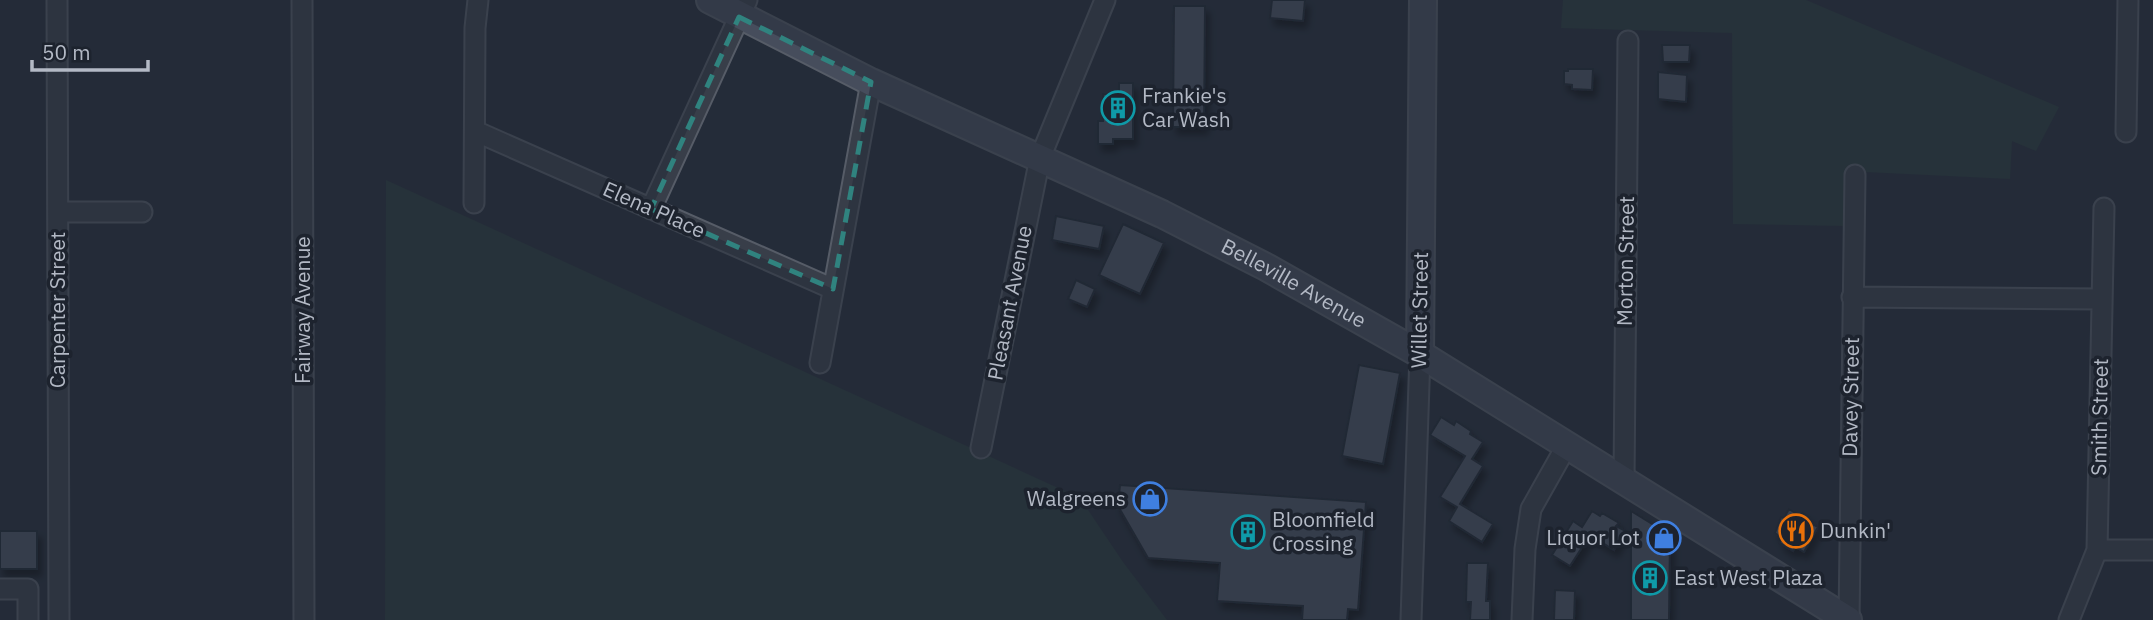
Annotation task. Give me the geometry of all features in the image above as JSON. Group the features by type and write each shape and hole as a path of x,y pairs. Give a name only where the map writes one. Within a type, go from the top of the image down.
{"main road":[{"name":"Belleville Avenue","path":"710,0 743,8 871,82 1162,214 1266,267 1420,354 1848,620"},
{"name":"Willet Street","path":"1420,354 1423,0"}],"street":[{"name":"Carpenter Street","path":"57,0 59,620"},
{"name":"Fairway Avenue","path":"303,0 304,620"},
{"path":"474,204 475,28 478,0"},
{"name":"Pleasant Avenue","path":"981,448 1040,158 1105,0"},
{"path":"2126,132 2128,0"},
{"path":"651,209 743,8"},
{"name":"Morton Street","path":"1623,480 1628,41"},
{"path":"820,363 871,82"},
{"name":"Elena Place","path":"475,131 833,289"},
{"name":"Davey Street","path":"1848,620 1855,175"},
{"name":"Smith Street","path":"2068,620 2097,550 2105,208"},
{"path":"58,212 142,212"},
{"path":"1852,297 2102,299"},
{"name":"Willet Street","path":"1411,620 1420,354"},
{"path":"1522,620 1525,549 1531,509 1567,445"},
{"path":"2097,550 2153,550"},
{"path":"0,589 28,589 28,620"}],"highlighted area":[{"path":"739,17 871,82 833,289 651,209"}],"shaded area":[{"path":"1563,0 1806,0 2059,107 2036,151 2012,141 2010,179 1845,171 1844,226 1733,224 1732,33 1561,28"},
{"path":"386,180 1080,498 1123,562 1167,620 385,620"}],"building":[{"path":"1272,0 1305,0 1303,21 1270,18"},
{"path":"1174,6 1205,6 1204,127 1173,127"},
{"path":"1662,45 1690,45 1689,62 1663,62"},
{"path":"1593,69 1592,90 1572,89 1572,85 1564,84 1564,71"},
{"path":"1658,72 1687,75 1686,102 1658,99"},
{"name":"Frankie's Car Wash","path":"1119,83 1133,83 1133,139 1113,139 1113,144 1098,144 1098,121 1103,121 1103,94 1119,95"},
{"path":"1056,216 1104,226 1099,249 1052,240"},
{"path":"1123,224 1164,243 1140,294 1099,275"},
{"path":"1076,280 1095,289 1087,307 1068,299"},
{"path":"1359,365 1400,373 1383,464 1342,456"},
{"path":"1441,417 1454,425 1456,421 1483,442 1472,459 1483,466 1460,504 1493,524 1482,542 1449,521 1457,507 1440,497 1465,456 1430,435"},
{"name":"Bloomfield Crossing","path":"1120,485 1366,502 1358,610 1348,609 1347,620 1302,620 1303,606 1217,601 1220,563 1148,558 1118,506"},
{"name":"Dunkin'","path":"1789,509 1800,516 1803,513 1809,517 1807,521 1818,527 1804,552 1795,547 1793,551 1780,543 1782,538 1775,533 1781,517 1784,518"},
{"path":"1592,511 1600,516 1602,513 1619,523 1616,526 1625,531 1614,550 1590,535 1570,566 1552,555 1573,521 1582,527"},
{"name":"East West Plaza","path":"1631,511 1670,535 1669,620 1631,620"},
{"path":"0,531 37,531 37,569 0,569"},
{"path":"1467,563 1488,563 1486,601 1490,601 1490,620 1470,620 1471,602 1466,602"},
{"path":"1555,590 1575,591 1574,620 1554,620"}],"place":[{"name":"Frankie's Car Wash","path":"1118,108"},
{"name":"Walgreens","path":"1150,499"},
{"name":"Dunkin'","path":"1796,531"},
{"name":"Bloomfield Crossing","path":"1248,532"},
{"name":"Liquor Lot","path":"1664,538"},
{"name":"East West Plaza","path":"1650,578"}]}
